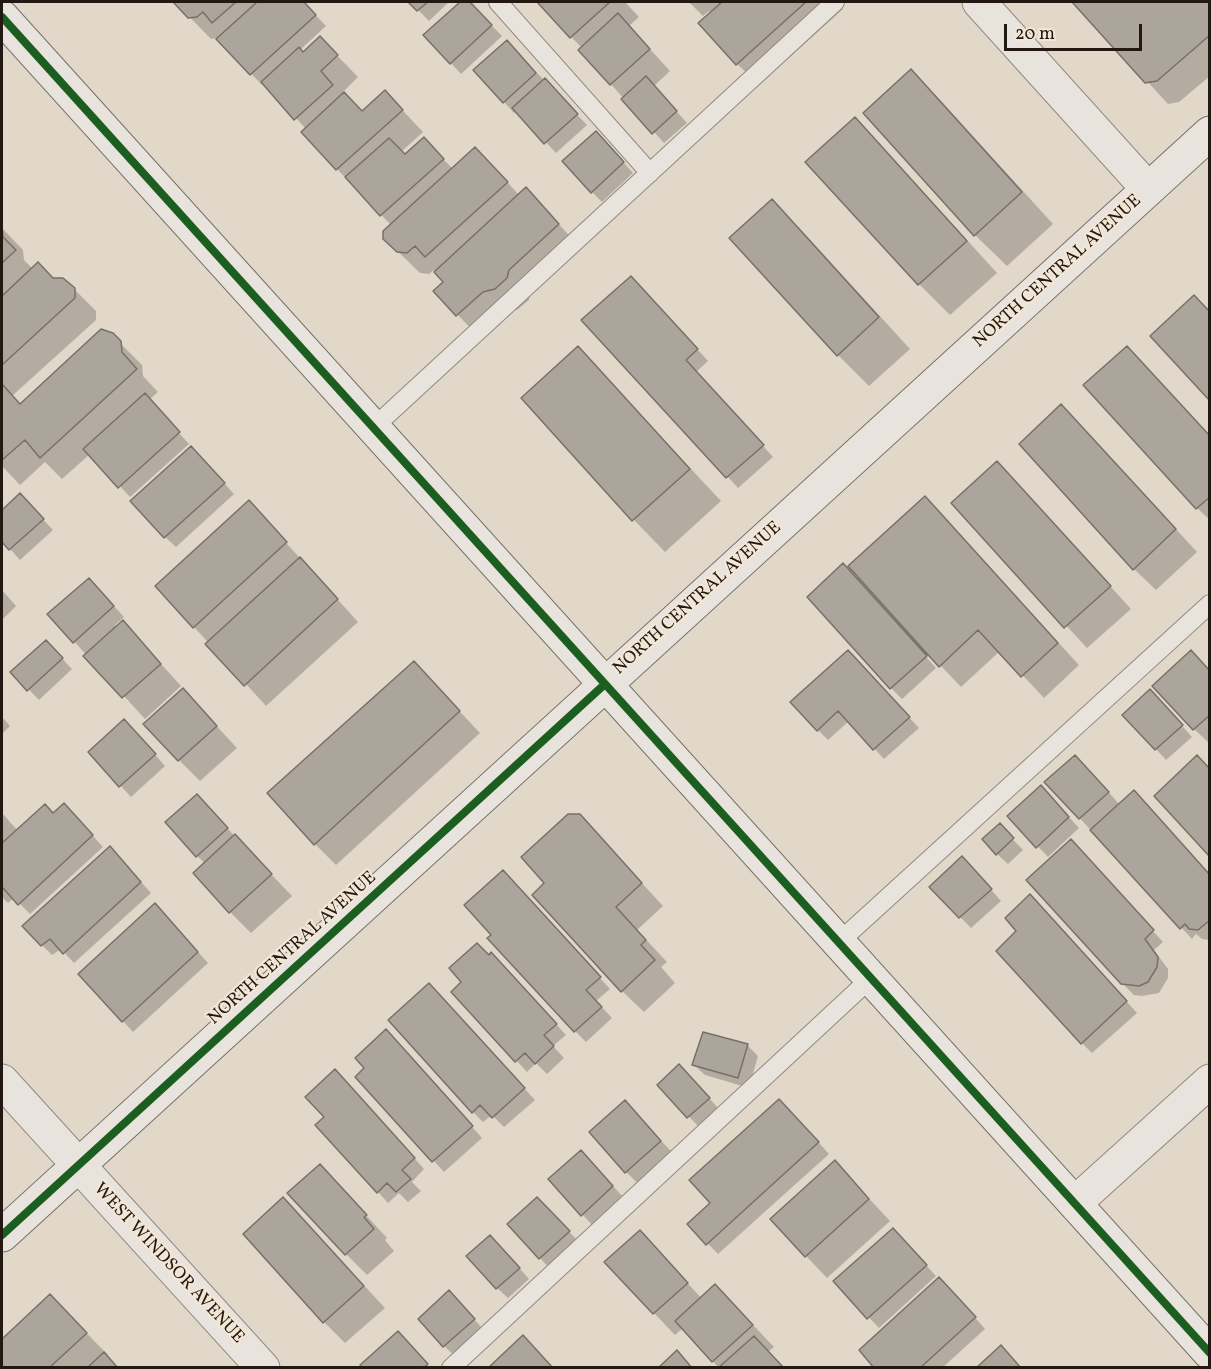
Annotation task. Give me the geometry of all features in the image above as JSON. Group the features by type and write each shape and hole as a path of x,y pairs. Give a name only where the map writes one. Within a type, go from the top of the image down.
{"street":[{"path":"979,2 1148,189"},
{"path":"2,17 1209,1353"},
{"name":"NORTH CENTRAL AVENUE","path":"2,1235 1209,133"},
{"name":"WEST WINDSOR AVENUE","path":"2,1081 263,1368"},
{"path":"1075,1203 1209,1082"}],"lane":[{"path":"498,2 650,174"},
{"path":"373,428 835,2"},
{"path":"839,942 1209,604"},
{"path":"451,1368 871,978"}],"building":[{"path":"173,2 236,2 212,23 203,12 197,17 188,18"},
{"path":"257,2 304,2 316,15 250,75 216,39"},
{"path":"408,2 428,2 417,11"},
{"path":"460,2 470,2 492,25 450,64 423,35"},
{"path":"537,2 610,2 570,38"},
{"path":"722,2 806,2 736,65 698,23"},
{"path":"1072,2 1210,2 1210,35 1157,81 1145,83"},
{"path":"618,13 650,49 610,85 578,50"},
{"path":"320,36 338,55 321,71 333,85 294,120 261,82 299,47 303,52"},
{"path":"507,40 536,73 503,103 473,70"},
{"path":"911,69 1022,192 974,236 863,113"},
{"path":"646,76 677,111 652,134 621,99"},
{"path":"545,78 578,114 544,144 512,108"},
{"path":"385,90 403,110 336,170 301,132 344,92 362,111"},
{"path":"855,117 967,241 918,285 805,162"},
{"path":"596,131 624,162 591,193 562,161"},
{"path":"424,137 444,159 380,216 345,177 389,138 405,154"},
{"path":"475,147 508,182 425,257 415,246 407,253 397,252 383,239 383,231"},
{"path":"526,187 559,224 509,270 507,278 495,289 483,292 456,316 433,291 443,282 434,272"},
{"path":"772,199 879,317 837,356 729,238"},
{"path":"2,226 3,237 16,250 2,263"},
{"path":"38,262 53,278 63,278 75,288 75,298 2,365 2,296"},
{"path":"631,276 698,349 686,360 764,445 726,478 581,320"},
{"path":"1194,295 1210,312 1210,401 1150,336"},
{"path":"101,329 113,333 121,341 122,352 137,369 40,458 25,440 2,460 2,384 20,404"},
{"path":"578,346 690,469 632,521 521,398"},
{"path":"1127,346 1210,436 1210,497 1196,509 1083,385"},
{"path":"145,393 180,432 118,488 83,449"},
{"path":"1061,404 1176,529 1133,570 1019,444"},
{"path":"191,446 225,483 164,538 130,501"},
{"path":"997,461 1111,586 1064,628 951,503"},
{"path":"20,493 44,519 9,550 2,542 2,510"},
{"path":"925,496 1058,643 1021,677 978,630 939,667 848,566"},
{"path":"249,500 287,542 193,628 155,586"},
{"path":"300,557 338,599 244,686 205,644"},
{"path":"843,563 927,656 890,689 807,597"},
{"path":"89,578 114,606 73,643 47,614"},
{"path":"123,620 161,664 122,698 83,656"},
{"path":"46,640 63,658 27,691 10,672"},
{"path":"848,650 910,717 873,750 838,711 817,731 790,702"},
{"path":"1191,650 1210,671 1210,715 1193,730 1152,686"},
{"path":"414,661 460,711 314,845 267,793"},
{"path":"183,688 217,726 178,761 143,724"},
{"path":"1150,689 1183,725 1155,750 1122,715"},
{"path":"124,719 156,754 119,787 88,752"},
{"path":"1075,755 1109,792 1079,819 1044,782"},
{"path":"1197,755 1210,769 1210,857 1154,796"},
{"path":"1041,785 1069,817 1036,848 1007,816"},
{"path":"1134,790 1210,875 1210,920 1198,930 1189,929 1185,924 1180,929 1090,830"},
{"path":"197,794 228,828 196,857 165,822"},
{"path":"64,803 93,835 18,905 2,889 2,843 45,804 53,813"},
{"path":"568,814 580,814 642,883 616,907 646,940 641,945 655,960 621,992 532,895 544,883 521,857"},
{"path":"1000,823 1014,838 996,855 982,839"},
{"path":"235,834 272,874 229,913 193,873"},
{"path":"1071,839 1154,930 1145,939 1158,957 1157,967 1148,982 1139,986 1121,984 1026,880"},
{"path":"110,846 141,882 63,954 50,939 41,946 22,926"},
{"path":"962,856 992,889 959,918 929,887"},
{"path":"503,870 601,977 586,990 602,1007 574,1032 487,938 491,935 464,905"},
{"path":"1030,894 1127,1001 1081,1044 996,951 1016,931 1005,918"},
{"path":"155,903 198,952 122,1022 78,974"},
{"path":"477,943 489,955 491,952 557,1024 544,1035 554,1046 535,1064 525,1053 515,1062 451,992 461,982 449,968"},
{"path":"429,983 525,1088 492,1118 480,1105 472,1113 388,1020"},
{"path":"386,1029 473,1126 432,1162 355,1077 364,1068 355,1058"},
{"path":"703,1032 748,1044 738,1078 692,1065"},
{"path":"679,1064 710,1098 687,1118 657,1085"},
{"path":"335,1069 415,1158 402,1170 411,1179 396,1192 387,1183 377,1193 315,1125 324,1117 305,1097"},
{"path":"779,1099 819,1142 706,1245 687,1224 710,1203 689,1180"},
{"path":"625,1100 661,1141 625,1173 589,1132"},
{"path":"581,1150 613,1186 581,1216 548,1179"},
{"path":"835,1160 869,1199 805,1257 770,1219"},
{"path":"320,1164 367,1215 364,1217 374,1229 345,1255 287,1193"},
{"path":"283,1197 364,1286 323,1323 243,1234"},
{"path":"537,1197 570,1231 539,1259 507,1224"},
{"path":"893,1228 927,1265 867,1319 833,1281"},
{"path":"640,1230 688,1283 653,1314 604,1262"},
{"path":"490,1235 520,1268 496,1289 466,1256"},
{"path":"939,1277 976,1317 920,1368 874,1368 859,1350"},
{"path":"715,1284 753,1325 712,1362 675,1321"},
{"path":"449,1290 475,1319 443,1347 418,1319"},
{"path":"50,1294 87,1333 49,1368 2,1368 2,1339"},
{"path":"398,1331 428,1364 424,1368 363,1368 360,1365"},
{"path":"523,1335 553,1368 488,1368"},
{"path":"754,1336 784,1368 718,1368"},
{"path":"1001,1345 1021,1368 976,1368"},
{"path":"677,1350 692,1368 658,1368"},
{"path":"104,1352 118,1368 87,1368"}],"cycle path":[{"path":"2,17 1210,1353"},
{"path":"2,1235 605,684"}]}
